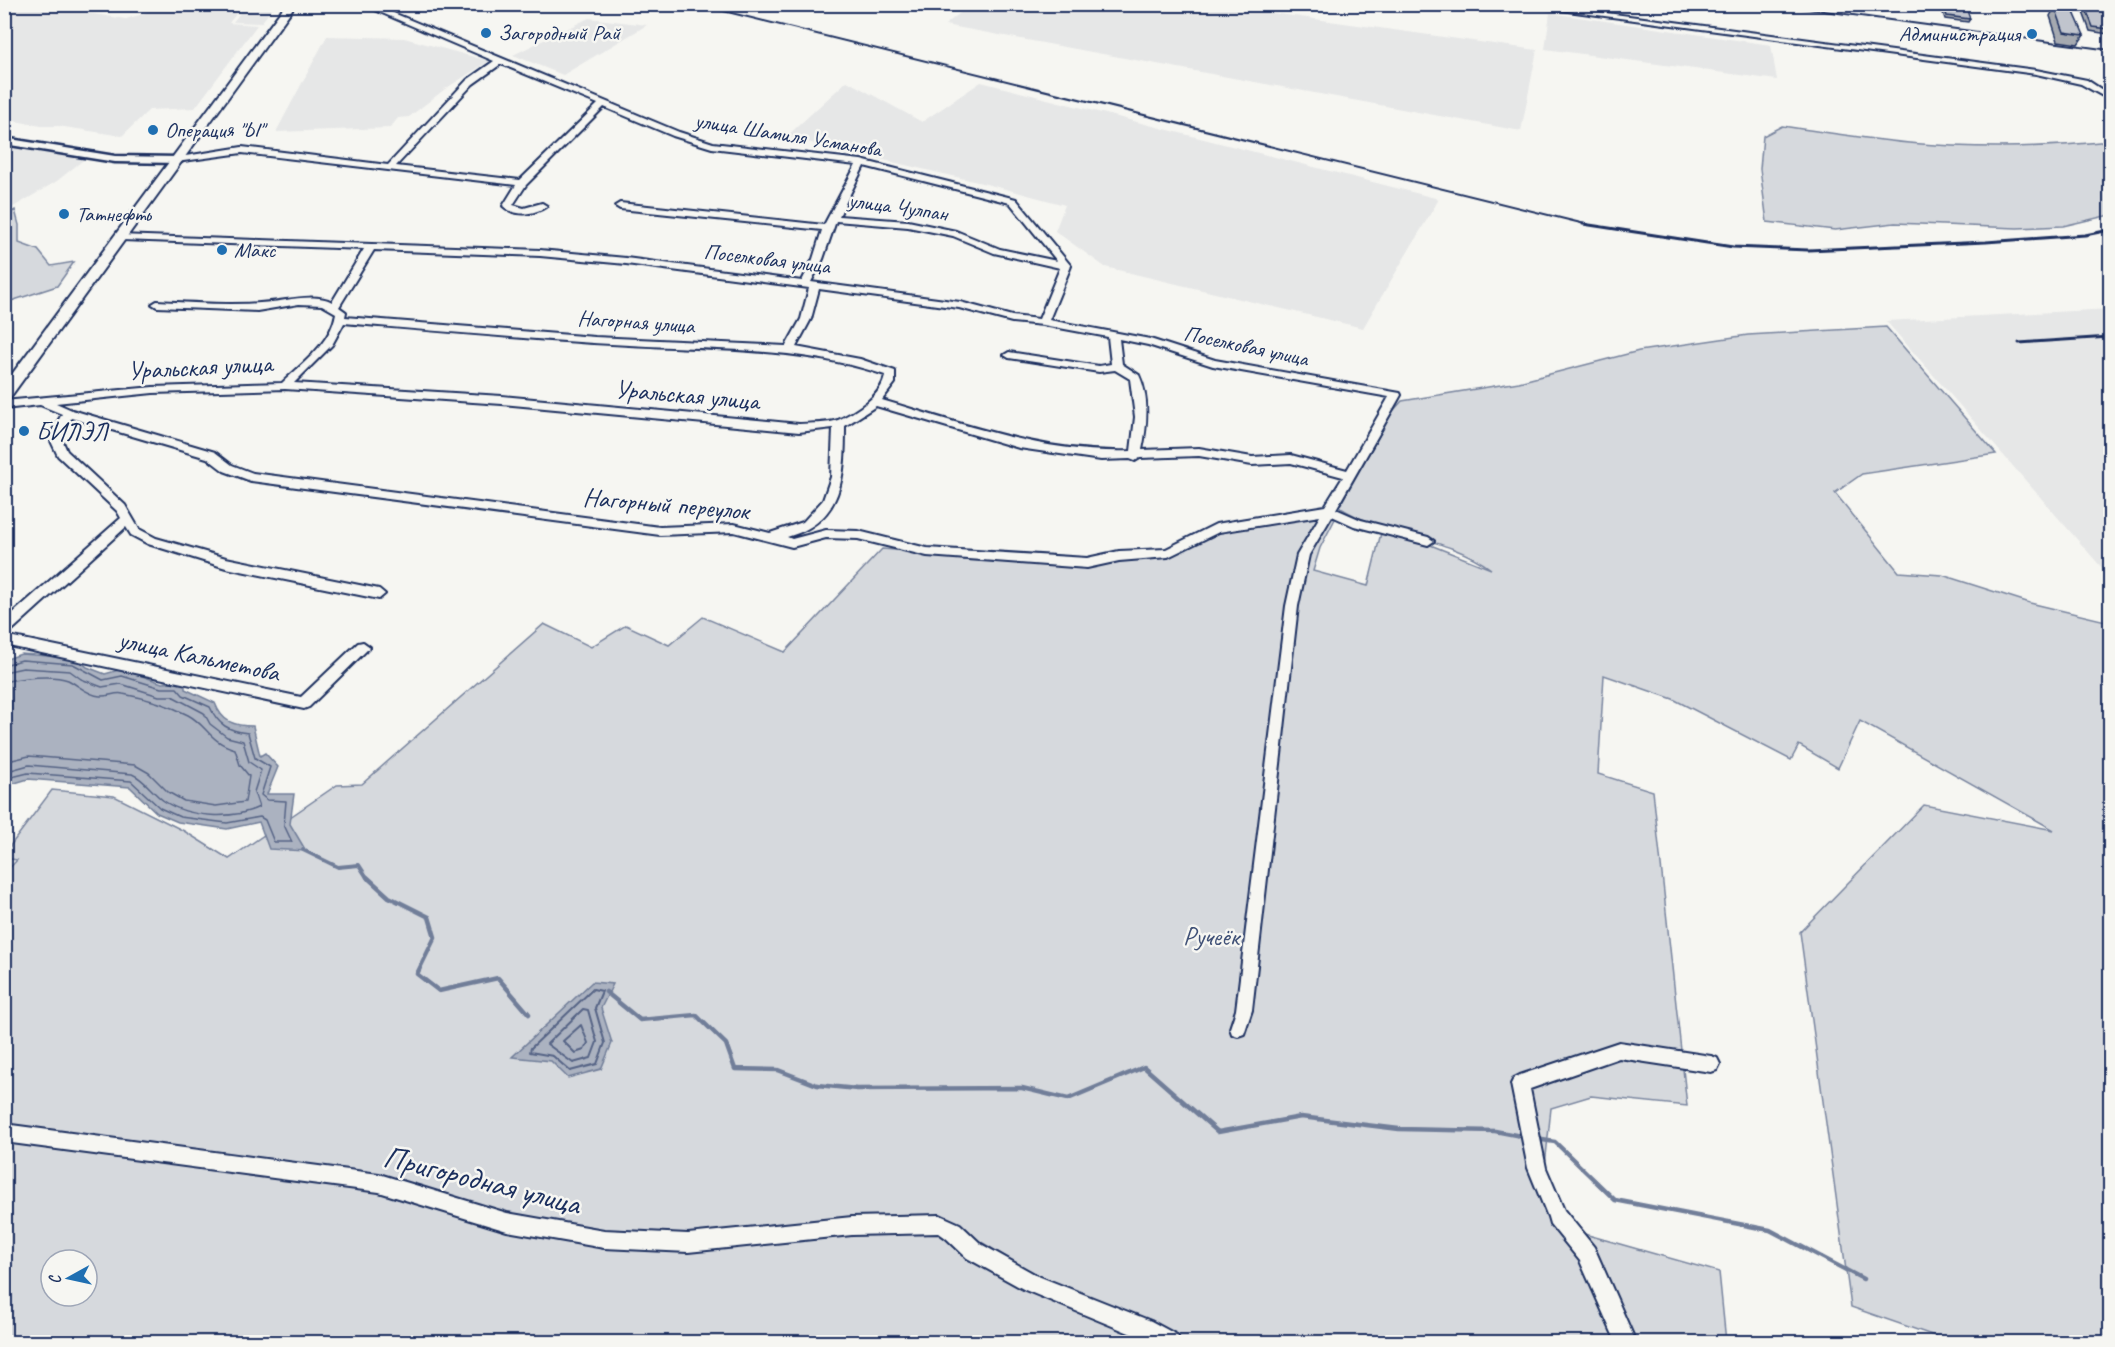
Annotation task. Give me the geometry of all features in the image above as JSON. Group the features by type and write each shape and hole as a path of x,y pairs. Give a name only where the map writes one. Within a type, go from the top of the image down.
{"main road":[{"path":"4,396 291,4"}],"street":[{"name":"улица Шамиля Усманова","path":"364,4 676,134 712,145 861,163 1013,201 1066,266"},
{"path":"1518,4 2036,72 2084,82 2110,98"},
{"path":"392,165 470,81 500,62"},
{"path":"542,206 526,211 514,211 508,206 522,183 604,103"},
{"path":"4,141 115,159 179,160 242,150 392,165 522,183"},
{"path":"833,218 861,163"},
{"name":"улица Чулпан","path":"620,206 827,228 833,218 927,228 956,234 997,251 1066,266"},
{"path":"789,350 803,332 809,316 810,284 827,228"},
{"name":"Поселковая улица","path":"122,237 540,253 960,304 1012,319 1043,322 1150,342 1213,363 1396,395 1351,475"},
{"path":"333,308 371,246"},
{"path":"1043,322 1066,266"},
{"path":"157,304 257,308 308,301 325,302 341,312 341,320 336,333 285,386"},
{"name":"Нагорная улица","path":"341,320 595,340 789,350 871,365 891,373 890,383 874,402"},
{"path":"1113,335 1117,366"},
{"path":"1009,355 1099,369 1117,366 1135,377 1141,400 1142,424 1135,457"},
{"name":"Уральская улица","path":"4,405 153,390 285,386 502,400 799,428 839,424 874,402"},
{"name":"Нагорный переулок","path":"41,402 68,413 212,455 228,468 250,477 660,531 734,528 792,543 826,534 858,535 927,552 1087,563 1119,556 1168,553 1216,528 1328,510"},
{"path":"874,402 1019,444 1101,456 1135,457 1199,452 1252,460 1291,459 1351,475 1303,555 1292,606 1244,1010 1238,1028"},
{"path":"68,413 55,436 62,453 122,508 135,532 152,541 226,563 379,594"},
{"path":"772,537 810,524 825,507 839,477 839,424"},
{"path":"1328,510 1358,523 1428,541"},
{"path":"4,629 127,520"},
{"name":"улица Кальметова","path":"4,640 304,703 363,647"},
{"path":"1626,1342 1587,1254 1557,1217 1537,1168 1520,1084 1619,1050 1711,1064"},
{"name":"Пригородная улица","path":"4,1133 380,1183 507,1222 604,1239 688,1243 852,1226 940,1224 953,1231 974,1251 1032,1283 1144,1328 1170,1342"}],"shaded area":[{"path":"5,4 59,5 54,8 126,19 143,14 156,5 243,5 229,23 257,25 195,108 149,110 122,136 5,119"},
{"path":"1208,4 1537,50 1521,131 945,25 970,5"},
{"path":"246,5 275,5 261,23 233,22"},
{"path":"1550,13 1771,45 1777,80 1545,49"},
{"path":"589,18 647,25 563,75 513,55"},
{"path":"327,36 404,38 489,61 445,89 409,117 398,118 390,128 276,132"},
{"path":"847,81 922,122 981,82 1439,199 1363,328 1105,267 1055,231 1065,205 786,137"},
{"path":"4,142 87,157 57,181 5,212"},
{"path":"2110,309 2110,577 1886,321"}],"green space":[{"path":"1782,126 1934,145 2035,146 2110,141 2110,215 2063,226 2017,228 1895,223 1835,230 1767,222 1760,169 1763,136"},
{"path":"15,210 19,225 19,243 38,250 51,266 74,262 57,286 5,303 5,217"},
{"name":"Ручеёк","path":"1886,327 1996,454 1862,474 1835,493 1899,572 1942,575 2030,603 2110,622 2110,1342 1952,1342 1851,1307 1800,932 1924,805 2054,830 1860,721 1838,768 1799,745 1791,760 1673,699 1604,675 1598,774 1653,791 1687,1106 1591,1096 1551,1108 1545,1166 1563,1216 1581,1233 1719,1272 1726,1342 1188,1342 1031,1272 940,1217 693,1237 601,1234 502,1213 5,1125 4,874 17,860 5,858 4,854 52,790 114,796 184,831 229,859 337,785 362,784 544,624 591,647 626,625 669,645 703,617 785,652 882,549 1088,565 1168,554 1219,529 1321,515 1335,519 1320,548 1313,571 1368,586 1381,533 1428,544 1491,569 1455,549 1376,524 1339,507 1393,411 1402,401 1519,382 1639,351 1748,335"},
{"path":"5,1140 397,1194 598,1242 846,1230 937,1231 986,1268 1159,1342 5,1342"}],"water":[{"path":"21,654 77,658 87,667 105,674 122,669 162,683 185,682 185,689 215,703 225,719 234,724 253,726 260,756 265,753 278,767 267,794 294,794 290,824 306,851 269,849 259,822 227,829 178,822 157,813 130,787 28,779 5,786 4,660"},
{"path":"592,982 613,984 601,1008 612,1043 601,1069 568,1078 551,1061 512,1057"}],"building":[{"path":"1943,4 1965,4 1970,19 1947,16"},
{"path":"2084,4 2100,4 2110,29 2093,27"},
{"path":"2055,7 2073,10 2084,35 2064,32"}],"waterway":[{"path":"303,850 338,867 359,865 368,879"},
{"path":"367,877 389,897 429,917 435,937 417,974 439,991 498,978 529,1014"},
{"path":"606,992 640,1020 696,1015 726,1044 735,1069 778,1070 817,1085 857,1089 1022,1088 1068,1099 1144,1067 1218,1132 1301,1117 1399,1129 1495,1131 1526,1137"},
{"path":"1536,1139 1555,1142 1615,1200 1770,1230 1863,1279"}],"railway":[{"path":"695,4 1588,225"},
{"path":"1772,4 2110,50"},
{"path":"1583,224 1588,225"},
{"path":"1588,225 1733,247 1808,250 1986,242 2085,235 2110,230"},
{"path":"2019,343 2110,337"}],"place":[{"name":"Загородный Рай","path":"486,33"},
{"name":"Администрация","path":"2032,34"},
{"name":"Операция \"Ы\"","path":"153,130"},
{"name":"Татнефть","path":"64,214"},
{"name":"Макс","path":"222,250"},
{"name":"БИЛЭЛ","path":"24,431"}]}
